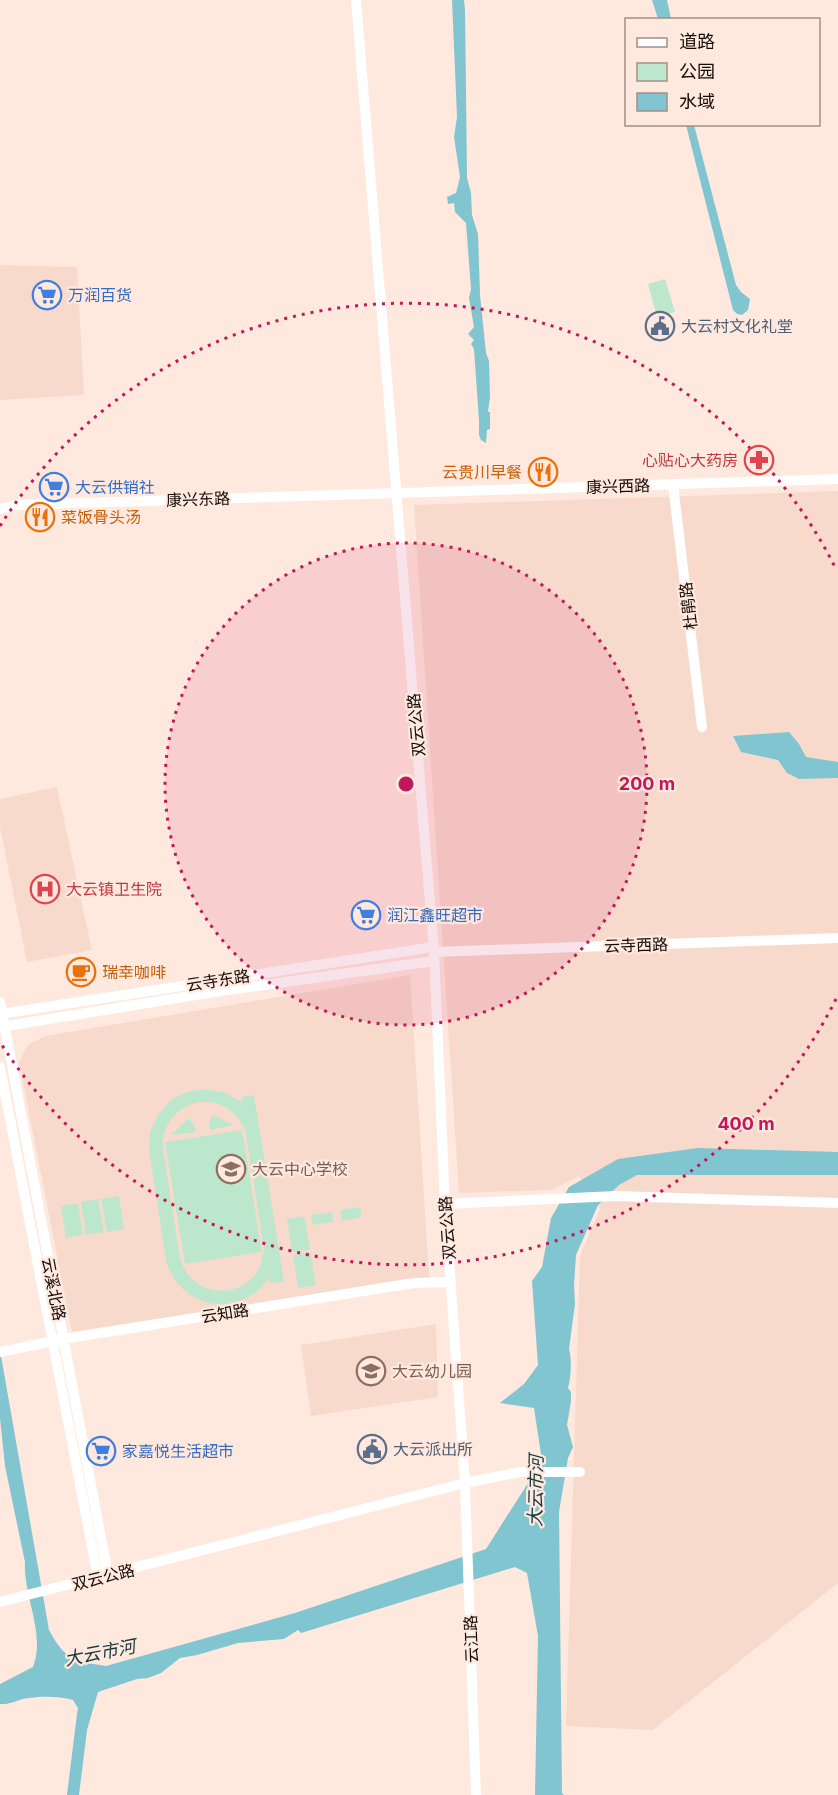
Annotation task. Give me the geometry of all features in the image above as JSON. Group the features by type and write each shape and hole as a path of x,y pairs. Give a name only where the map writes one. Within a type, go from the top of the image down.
{"street":[{"name":"双云公路","path":"0,1602 465,1483 446,1204 434,953 356,0"},
{"name":"康兴西路","path":"397,494 838,479"},
{"name":"杜鹃路","path":"673,485 702,727"},
{"name":"康兴东路","path":"0,509 16,505 397,494"},
{"name":"云寺西路","path":"434,953 838,938"},
{"name":"云寺东路","path":"1,1014 434,953"},
{"name":"云寺东路","path":"2,1027 434,953"},
{"name":"云溪北路","path":"0,1002 2,1027 58,1340 103,1577"},
{"name":"云溪北路","path":"0,1067 58,1340"},
{"path":"446,1204 616,1196 838,1203"},
{"name":"云知路","path":"3,1351 58,1340 414,1283 451,1282"},
{"path":"465,1483 520,1472 580,1472"},
{"name":"云江路","path":"465,1483 476,1795"}],"shaded area":[{"path":"0,265 77,267 84,395 0,400"},
{"path":"838,491 838,1583 653,1730 566,1726 580,1256 600,1209 579,1176 552,1190 459,1193 414,505"},
{"name":"大云镇卫生院","path":"57,787 92,950 27,962 0,827 0,799"},
{"name":"大云中心学校","path":"410,975 429,1277 72,1332 19,1062 28,1045 45,1036"},
{"name":"大云幼儿园","path":"436,1324 438,1397 311,1416 301,1345"}],"green space":[{"path":"665,279 675,312 657,317 648,284"},
{"path":"204,1089 223,1092 242,1102 241,1097 254,1095 284,1281 271,1283 269,1278 257,1291 243,1300 227,1304 212,1304 197,1299 184,1290 173,1277 166,1260 149,1150 150,1132 158,1115 170,1101 186,1092","holes":["208,1102 227,1108 245,1129 263,1242 262,1261 255,1275 243,1285 229,1290 214,1290 200,1285 188,1274 180,1258 163,1148 165,1131 178,1112 192,1104"]},
{"path":"212,1115 234,1125 210,1130 209,1122"},
{"path":"189,1118 196,1132 171,1135"},
{"path":"242,1130 262,1252 185,1264 165,1142"},
{"path":"119,1196 124,1229 107,1232 101,1199"},
{"path":"98,1199 104,1232 86,1235 81,1202"},
{"path":"78,1203 83,1235 66,1238 61,1206"},
{"path":"360,1207 362,1217 342,1221 340,1210"},
{"path":"332,1212 333,1222 313,1225 311,1215"},
{"path":"304,1216 310,1249 292,1252 287,1219"},
{"path":"310,1252 316,1285 298,1288 293,1255"}],"water":[{"path":"452,0 464,0 465,9 467,178 471,193 472,215 478,234 480,295 486,353 489,361 490,429 487,430 486,443 479,435 474,349 471,344 474,340 468,334 474,327 469,298 471,289 466,223 455,212 454,203 448,204 447,197 456,193 460,177 454,137 457,117"},
{"path":"652,0 667,0 671,18 658,18"},
{"path":"686,126 694,126 736,285 750,299 748,310 742,315 733,310"},
{"path":"789,732 806,757 838,762 838,778 799,779 787,773 778,760 741,752 733,736"},
{"name":"大云市河","path":"698,1148 838,1152 838,1175 637,1175 619,1185 598,1205 576,1255 575,1304 569,1349 571,1368 568,1388 571,1392 571,1401 567,1425 573,1447 568,1458 559,1512 562,1793 564,1795 535,1795 538,1636 527,1573 515,1567 301,1633 298,1630 284,1639 238,1643 180,1658 161,1673 98,1692 87,1730 79,1795 67,1795 78,1708 73,1700 40,1697 0,1704 0,1684 33,1667 37,1641 25,1575 25,1562 5,1466 0,1418 0,1350 49,1630 60,1648 78,1660 106,1666 295,1613 486,1549 542,1461 534,1408 500,1403 524,1384 538,1365 532,1281 542,1267 551,1218 569,1187 618,1159"}],"place":[{"name":"万润百货","path":"47,295"},
{"name":"大云村文化礼堂","path":"660,326"},
{"name":"心贴心大药房","path":"759,460"},
{"name":"云贵川早餐","path":"543,472"},
{"name":"大云供销社","path":"54,487"},
{"name":"菜饭骨头汤","path":"40,517"},
{"name":"大云镇卫生院","path":"45,889"},
{"name":"润江鑫旺超市","path":"366,915"},
{"name":"瑞幸咖啡","path":"81,972"},
{"name":"大云中心学校","path":"231,1169"},
{"name":"大云幼儿园","path":"371,1371"},
{"name":"大云派出所","path":"372,1449"},
{"name":"家嘉悦生活超市","path":"101,1451"}]}
